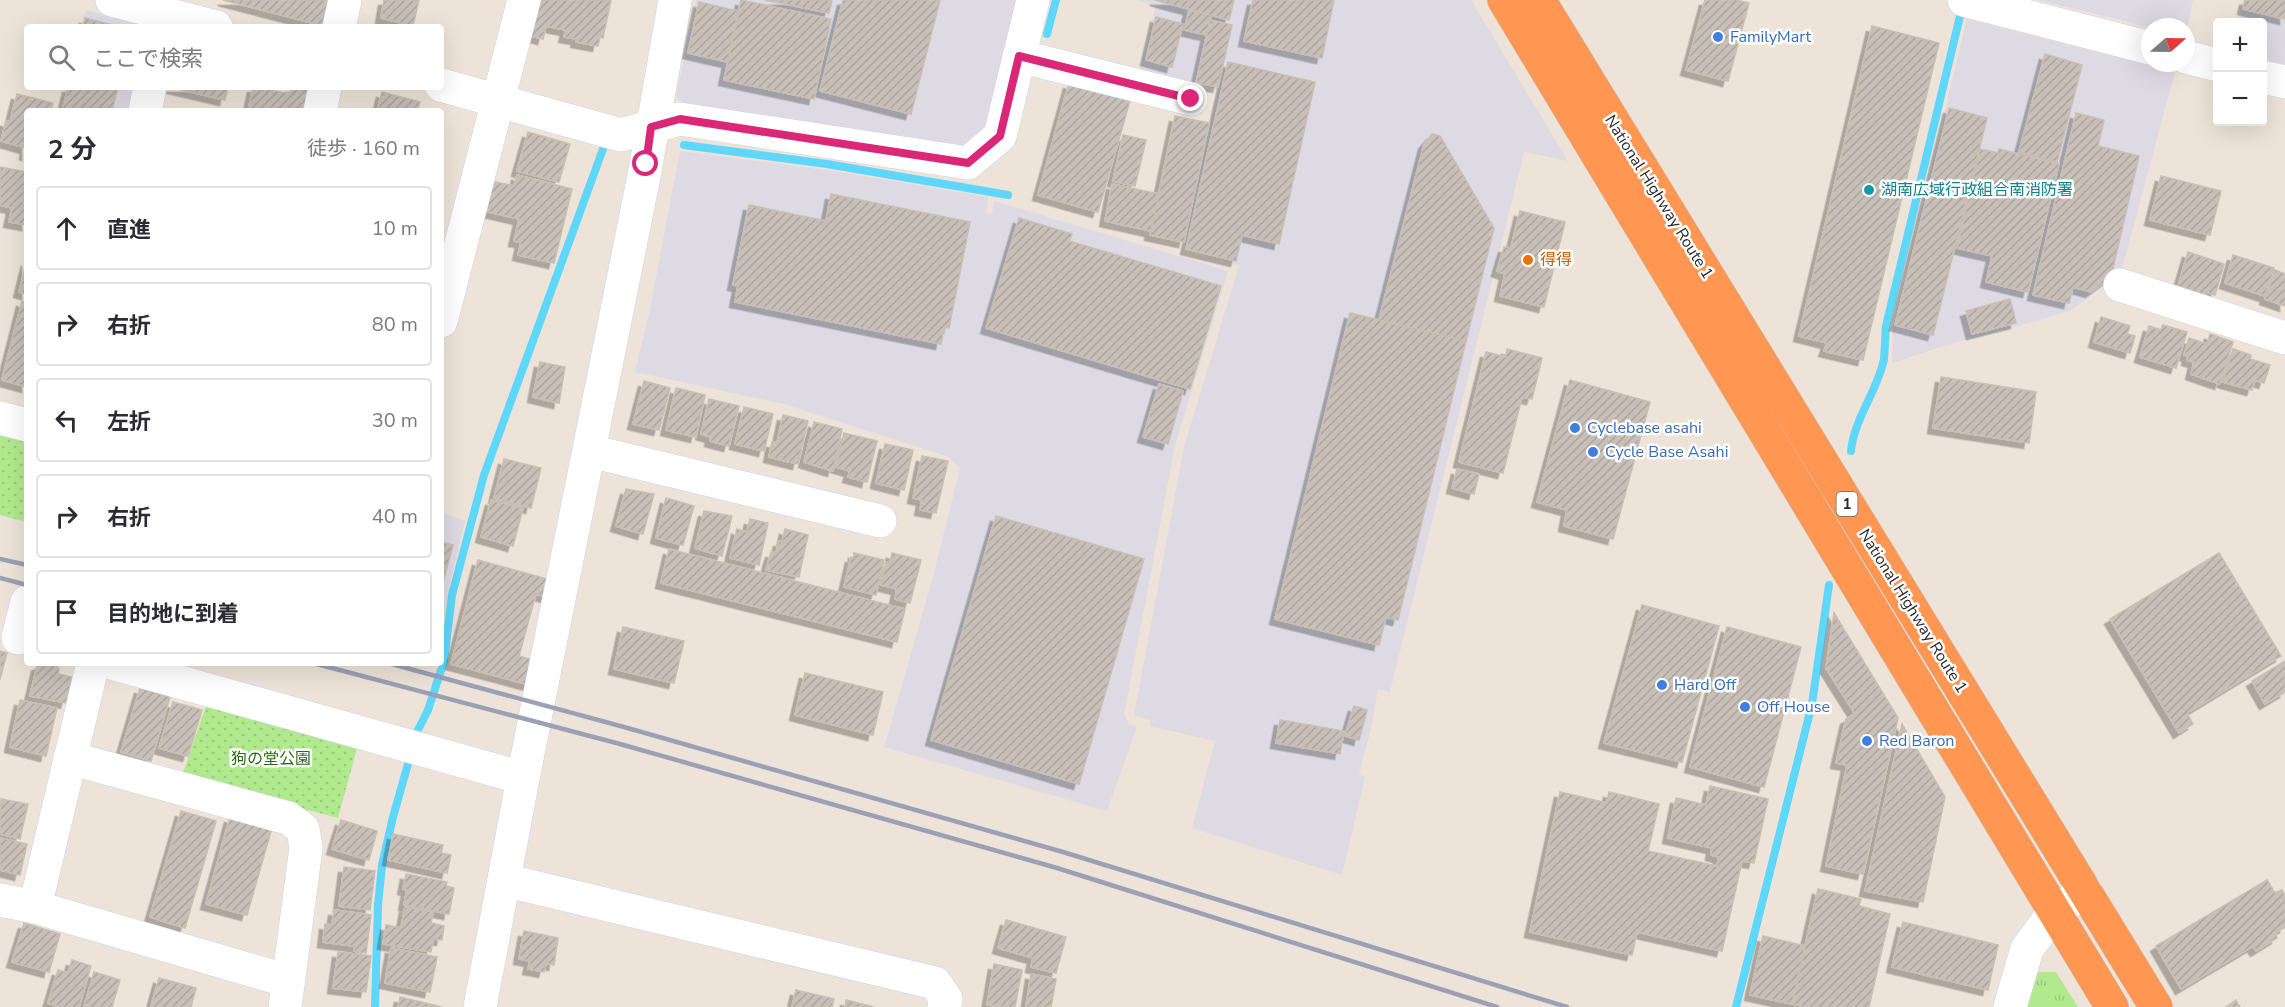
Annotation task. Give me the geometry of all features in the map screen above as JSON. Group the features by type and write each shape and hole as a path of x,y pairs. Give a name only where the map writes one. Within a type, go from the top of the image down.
{"highway":[{"name":"National Highway Route 1","path":"1504,0 2112,1007"},
{"name":"National Highway Route 1","path":"1539,0 2157,1007"}],"street":[{"path":"112,0 205,24"},
{"path":"340,24 345,0"},
{"path":"444,309 524,0"},
{"path":"480,1007 523,778 645,171 675,0"},
{"path":"444,86 621,135 680,119 968,163 1000,136 1033,0"},
{"path":"1964,0 2141,46"},
{"path":"1019,56 1191,99"},
{"path":"2195,59 2213,64"},
{"path":"2267,78 2285,82"},
{"path":"146,108 149,90"},
{"path":"321,108 324,90"},
{"path":"2120,285 2285,338"},
{"path":"0,418 24,424"},
{"path":"590,451 880,521"},
{"path":"15,637 24,611"},
{"path":"35,907 92,666"},
{"path":"123,666 523,778"},
{"path":"0,900 35,907 286,994 306,848 303,829 288,818 70,758"},
{"path":"504,880 935,983 946,999 944,1007"},
{"path":"2010,1007 2027,949 2054,912 2086,891"}],"shaded area":[{"path":"696,0 1018,0 984,133 962,148 685,105 676,97"},
{"path":"1136,0 1471,0 1568,161 1524,152 1390,692 1378,689 1371,729 1359,774 1365,777 1342,875 1192,828 1215,741 1150,726 1151,720 1134,716 1184,447 1239,266 1184,248 1218,90 1140,69 1156,6"},
{"path":"2038,0 2193,0 2189,18 2141,18 2141,25"},
{"path":"2243,0 2285,0 2285,65 2267,60 2267,18 2239,18"},
{"path":"86,10 143,24 82,24"},
{"path":"1967,19 2141,63 2141,72 2175,72 2121,273 2071,310 1892,363 1893,326"},
{"path":"65,90 141,90 137,108 62,108"},
{"path":"680,151 833,171 988,197 986,214 992,214 994,201 1228,271 1175,446 1124,715 1129,724 1137,727 1107,811 884,747 933,577 960,468 949,457 784,404 635,372 649,314"},
{"path":"444,513 465,521 448,591 444,625"}],"green space":[{"path":"0,435 24,441 24,521 0,515"},
{"name":"狗の堂公園","path":"208,700 359,741 338,818 182,776"},
{"path":"2035,972 2056,972 2078,1007 2026,1007"}],"building":[{"path":"223,0 331,0 325,24 316,24"},
{"path":"384,0 419,0 413,24 381,18"},
{"path":"539,0 611,0 603,38 600,37 598,46 576,42 577,39 564,37 566,30 546,26 543,39 531,36"},
{"path":"741,0 831,19 814,99 724,80"},
{"path":"765,0 832,0 829,13"},
{"path":"843,0 940,0 911,114 820,91"},
{"path":"1155,0 1234,0 1229,20"},
{"path":"1253,0 1334,0 1322,58 1244,41"},
{"name":"FamilyMart","path":"1705,0 1736,0 1749,3 1728,81 1686,70"},
{"path":"2245,0 2285,0 2285,19 2243,9"},
{"path":"699,2 738,11 728,62 688,53"},
{"path":"1189,10 1211,15 1207,35 1184,30"},
{"path":"1156,17 1183,24 1172,67 1146,60"},
{"path":"85,18 108,24 84,24"},
{"path":"1210,20 1232,25 1218,87 1196,83"},
{"name":"湖南広域行政組合南消防署","path":"1872,26 1939,43 1863,360 1824,351 1827,343 1799,336"},
{"path":"2045,54 2082,65 2057,162 2019,152"},
{"path":"1228,62 1315,82 1279,244 1242,235 1236,261 1186,249"},
{"path":"1069,83 1130,101 1098,212 1038,195"},
{"path":"67,90 117,90 113,108 63,108"},
{"path":"182,90 227,90 225,100"},
{"path":"252,90 290,94 291,90 311,90 307,108 249,108"},
{"path":"382,92 420,102 418,108 378,108"},
{"path":"17,94 53,103 52,108 24,108 24,147 1,141 6,121 10,122"},
{"path":"1949,108 1987,118 1933,335 1895,325"},
{"path":"2076,113 2104,120 2098,146 2139,156 2111,277 2091,292 2073,287 2069,303 2033,295"},
{"path":"1175,116 1209,123 1184,242 1150,235"},
{"path":"528,132 570,144 559,182 517,171"},
{"path":"1432,134 1440,136 1494,228 1466,341 1379,320 1424,144"},
{"path":"1123,135 1146,140 1135,186 1113,181"},
{"path":"1980,149 1998,153 1999,149 2059,164 2028,292 1986,282 1992,256 1957,248"},
{"path":"0,167 24,171 24,224 9,222 12,208 0,205"},
{"path":"517,175 572,189 554,263 518,255 521,242 514,241 519,219 484,211 491,181 514,186"},
{"path":"2161,176 2221,191 2210,235 2150,220"},
{"path":"1112,184 1159,194 1151,231 1105,221"},
{"path":"831,194 970,222 949,328 944,327 941,344 735,302 738,286 733,285 749,205 826,221"},
{"name":"得得","path":"1520,211 1565,222 1544,307 1500,296 1505,274 1497,271 1504,247 1511,248"},
{"path":"1019,218 1072,234 1069,241 1221,286 1190,389 986,328"},
{"path":"2188,252 2224,264 2215,295 2206,292 2200,297 2177,290"},
{"path":"2233,255 2274,268 2265,296 2225,283"},
{"path":"2275,270 2285,274 2285,306 2265,299"},
{"path":"24,272 24,293 19,292"},
{"path":"2010,299 2016,323 1972,334 1966,311"},
{"path":"22,301 24,302 24,386 2,380"},
{"path":"1350,313 1466,341 1398,620 1386,617 1379,645 1275,619"},
{"path":"2101,317 2130,326 2127,334 2135,336 2130,353 2094,342"},
{"path":"2163,325 2187,332 2176,368 2140,357 2149,326 2161,330"},
{"path":"2210,334 2233,342 2220,384 2191,374 2194,362 2187,360 2188,356 2184,355 2189,338 2207,344"},
{"path":"1507,349 1542,358 1532,399 1522,397 1503,473 1459,462 1486,352 1506,357"},
{"path":"2233,349 2251,355 2250,359 2270,365 2264,383 2255,380 2252,390 2223,382"},
{"path":"540,362 565,367 559,403 533,397"},
{"path":"1941,377 2036,392 2029,443 1933,428"},
{"name":"Cycle Base Asahi","path":"1570,380 1650,402 1613,539 1564,526 1567,510 1537,502"},
{"path":"644,381 670,388 659,430 633,424"},
{"path":"1159,384 1183,391 1168,444 1143,437"},
{"path":"676,388 705,395 696,437 666,430"},
{"path":"709,399 739,406 729,446 710,441 711,437 701,434"},
{"path":"744,407 773,414 764,451 735,444"},
{"path":"783,415 808,421 798,464 769,457 772,442 777,443"},
{"path":"814,422 842,429 833,471 804,462"},
{"path":"844,433 877,441 867,482 848,477 850,471 836,467"},
{"path":"885,444 913,450 904,490 876,483"},
{"path":"922,456 948,461 936,513 920,510 922,500 913,498"},
{"path":"504,459 541,468 531,508 494,498"},
{"path":"1457,469 1479,474 1474,494 1452,488"},
{"path":"626,489 654,494 643,534 616,526"},
{"path":"666,498 694,506 683,545 656,538"},
{"path":"491,500 523,508 513,546 481,537"},
{"path":"704,511 732,516 722,556 695,548"},
{"path":"996,516 1144,559 1079,784 931,740"},
{"path":"750,519 768,523 759,565 730,558 737,529 747,532"},
{"path":"785,529 808,535 799,577 766,570 771,552 776,553"},
{"path":"444,543 453,545 444,579"},
{"path":"669,549 905,609 897,642 661,583"},
{"path":"854,553 884,560 876,595 844,587"},
{"path":"892,553 921,560 910,603 895,599 897,589 881,585 886,562 890,562"},
{"path":"2219,553 2281,656 2187,713 2193,724 2179,733 2110,619"},
{"path":"478,560 551,580 547,597 536,594 519,656 537,661 530,685 451,664"},
{"name":"Hard Off","path":"1642,605 1719,626 1682,762 1604,743"},
{"name":"Red Baron","path":"1834,613 1898,718 1863,874 1826,866 1847,765 1836,763 1846,719 1855,714 1826,668"},
{"path":"623,627 684,641 674,683 614,669"},
{"name":"Off House","path":"1727,627 1801,647 1764,787 1690,767"},
{"path":"0,651 7,653 0,680"},
{"path":"2285,661 2285,692 2265,704 2252,681"},
{"path":"37,666 57,666 58,674 72,677 66,703 30,696"},
{"path":"805,673 883,692 873,735 795,715"},
{"path":"140,688 170,697 151,761 121,752"},
{"path":"20,700 57,708 46,756 10,747"},
{"path":"173,702 202,710 188,756 159,748"},
{"path":"1354,706 1367,710 1359,740 1345,736"},
{"path":"1280,720 1344,731 1340,754 1276,743"},
{"path":"1902,724 1945,797 1923,902 1865,891"},
{"path":"1710,786 1768,799 1754,863 1742,861 1722,951 1637,932 1632,955 1530,932 1560,792 1607,803 1609,792 1659,804 1648,851 1717,866 1719,857 1711,855 1712,848 1668,838 1676,798 1706,805"},
{"path":"1,799 28,804 20,839 0,834"},
{"path":"181,811 216,821 185,928 150,917"},
{"path":"230,817 272,828 247,915 206,904"},
{"path":"341,820 377,831 369,860 332,849"},
{"path":"393,834 443,845 441,853 451,855 447,873 388,860"},
{"path":"0,838 27,844 20,875 0,870"},
{"path":"344,867 375,871 370,910 339,906"},
{"path":"406,874 447,882 446,886 454,888 449,914 404,905 407,890 403,889"},
{"path":"2267,880 2275,893 2282,890 2285,896 2285,927 2275,933 2277,938 2256,951 2253,946 2181,989 2156,946"},
{"path":"1818,889 1861,899 1859,906 1890,914 1869,1007 1806,1007 1792,1004"},
{"path":"405,907 433,912 431,923 444,926 442,940 433,939 431,952 383,944 386,925 401,928"},
{"path":"334,910 371,915 366,953 354,951 354,946 323,942 325,924 332,925"},
{"path":"1006,920 1066,937 1056,973 1031,967 1033,958 998,948"},
{"path":"1903,922 1998,945 1988,990 1892,967"},
{"path":"24,923 60,934 49,972 12,962"},
{"path":"524,931 558,938 554,965 546,963 544,972 528,969 530,961 519,959"},
{"path":"1763,936 1805,946 1792,1004 1750,995"},
{"path":"391,948 437,957 430,992 385,983"},
{"path":"338,952 371,956 366,992 333,988"},
{"path":"72,960 91,966 79,1007 61,1007 48,1003 58,970 68,973"},
{"path":"994,964 1022,970 1015,1007 987,1005"},
{"path":"94,972 120,980 112,1007 84,1007"},
{"path":"1031,974 1056,979 1051,1007 1026,1007"},
{"path":"159,978 196,988 191,1007 151,1007"},
{"path":"796,990 834,999 832,1007 792,1007"},
{"path":"400,997 442,1007 398,1007"},
{"path":"846,1000 874,1007 845,1007"},
{"path":"2236,1000 2240,1007 2226,1007"}],"waterway":[{"path":"1047,34 1056,0"},
{"path":"1851,451 1857,427 1881,371 1886,326 1960,16"},
{"path":"684,145 827,164 1008,195"},
{"path":"444,661 452,595 484,475 603,149"},
{"path":"1736,1007 1812,704 1829,585"},
{"path":"415,736 428,710 442,666"},
{"path":"375,1007 378,905 382,865 410,757"}],"railway":[{"path":"0,559 24,564"},
{"path":"0,578 24,584"},
{"path":"324,666 620,744 1057,868 1497,1007"},
{"path":"399,666 624,727 1063,852 1567,1007"}],"place":[{"name":"FamilyMart","path":"1718,37"},
{"name":"湖南広域行政組合南消防署","path":"1869,190"},
{"name":"得得","path":"1528,260"},
{"name":"Cyclebase asahi","path":"1575,428"},
{"name":"Cycle Base Asahi","path":"1593,452"},
{"name":"Hard Off","path":"1662,685"},
{"name":"Off House","path":"1745,707"},
{"name":"Red Baron","path":"1867,741"}],"route":[{"path":"646,164 651,127 680,119 968,163 1000,136 1019,56 1191,99"}]}
